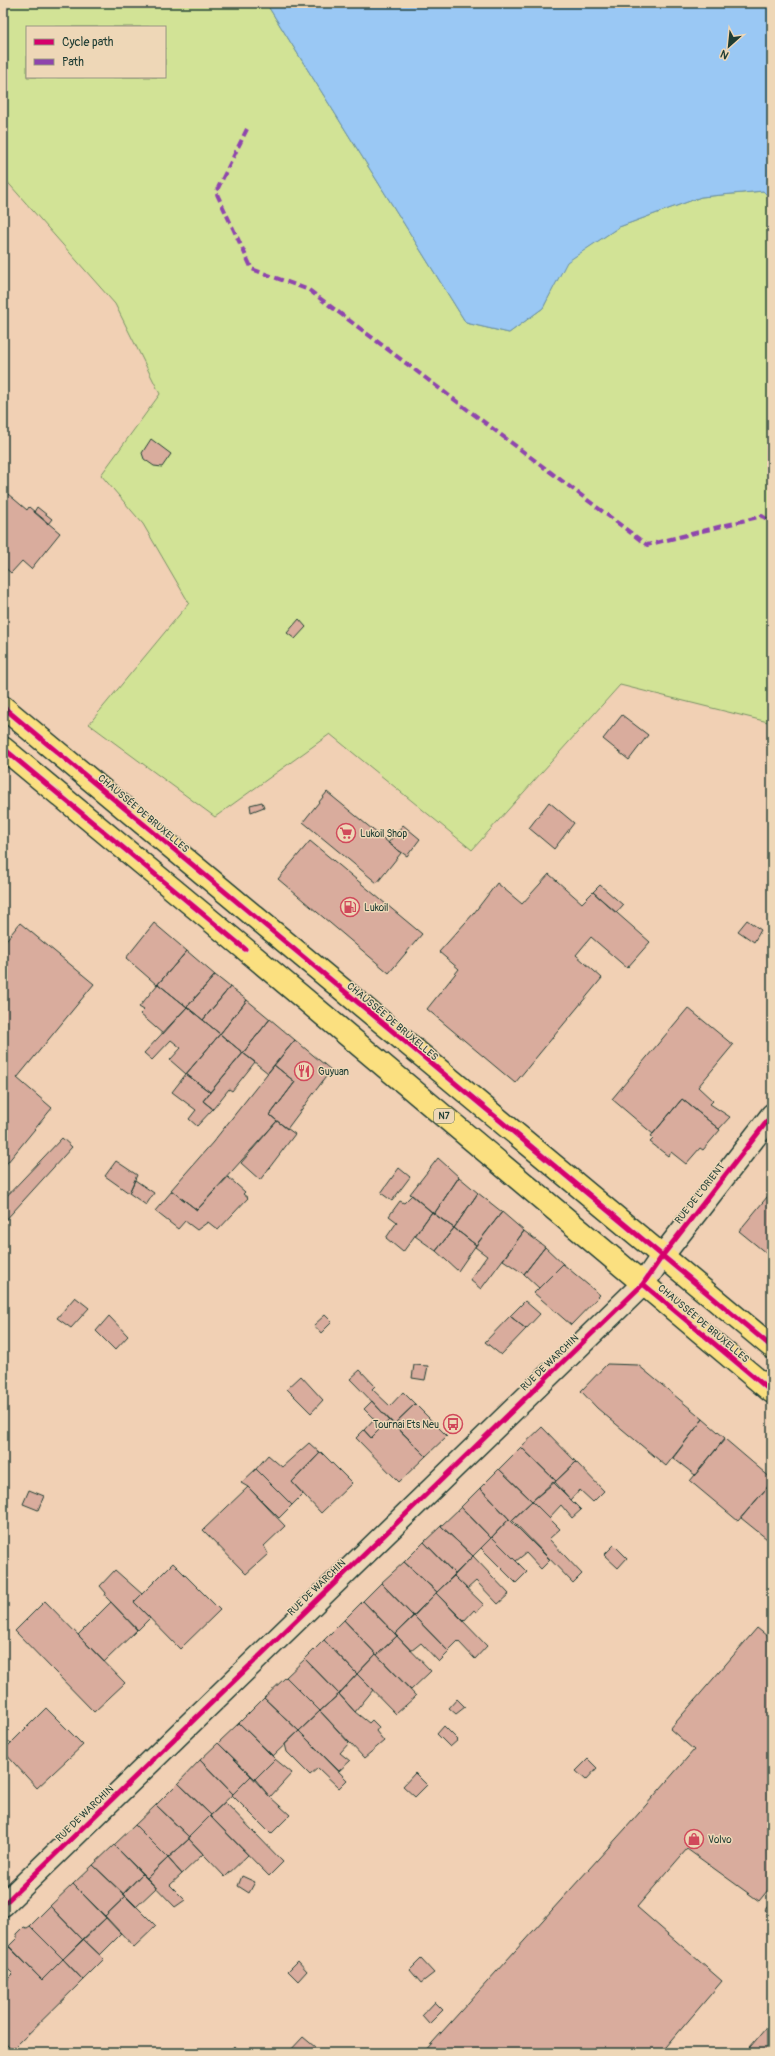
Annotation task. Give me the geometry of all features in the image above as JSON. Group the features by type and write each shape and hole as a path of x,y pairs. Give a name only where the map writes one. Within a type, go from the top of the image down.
{"main road":[{"name":"CHAUSSÉE DE BRUXELLES","path":"3,707 772,1347"},
{"name":"CHAUSSÉE DE BRUXELLES","path":"3,748 245,949 772,1392"}],"street":[{"name":"RUE DE L'ORIENT","path":"643,1284 663,1255 772,1115"},
{"name":"RUE DE WARCHIN","path":"3,1905 643,1284"}],"green space":[{"path":"3,3 266,3 466,323 509,333 543,308 566,262 619,227 701,197 763,191 772,200 772,723 620,685 472,850 330,734 215,817 89,724 189,603 143,524 101,475 160,394 115,304 3,177"}],"water":[{"path":"266,3 772,3 772,200 763,191 701,197 619,227 567,262 543,308 509,333 466,323"}],"building":[{"path":"151,439 171,454 162,467 154,466 144,459 142,453"},
{"path":"8,494 27,510 29,507 60,533 31,569 22,561 11,573 3,566 3,500"},
{"path":"37,507 52,519 48,524 34,512"},
{"path":"299,619 306,627 295,639 287,633"},
{"path":"622,715 648,735 629,760 603,739"},
{"name":"Lukoil Shop","path":"327,792 401,853 377,883 303,822"},
{"path":"262,802 264,807 251,812 250,805"},
{"path":"549,802 574,823 554,849 529,828"},
{"path":"403,825 420,839 407,856 388,843"},
{"name":"Lukoil","path":"310,841 422,934 389,973 278,879"},
{"path":"549,874 582,903 593,892 650,942 627,968 591,937 576,955 602,978 515,1083 427,1009 459,969 439,952 474,913 497,883 522,904"},
{"path":"600,885 623,905 616,913 593,892"},
{"path":"747,920 761,930 754,942 738,931"},
{"path":"20,923 94,984 17,1078 52,1108 3,1168 3,944"},
{"path":"154,923 187,951 157,985 126,958"},
{"path":"187,951 215,975 187,1007 158,984"},
{"path":"215,975 230,987 203,1020 187,1007"},
{"path":"158,984 187,1007 163,1034 140,1014 144,1010 139,1007"},
{"path":"230,987 247,1000 220,1034 203,1020"},
{"path":"247,1000 270,1019 243,1053 220,1034"},
{"path":"187,1007 220,1034 186,1074 170,1060 181,1048 171,1040 152,1060 144,1053"},
{"path":"688,1008 733,1045 698,1087 713,1101 710,1104 730,1117 719,1129 682,1099 653,1134 612,1099"},
{"path":"270,1019 295,1040 268,1073 243,1053"},
{"path":"220,1034 243,1053 210,1092 186,1074"},
{"path":"295,1040 331,1070 287,1129 270,1115 295,1082 274,1065"},
{"path":"243,1053 255,1062 232,1091 229,1089 213,1109 203,1101"},
{"path":"274,1065 295,1082 270,1115 277,1121 197,1210 171,1190 213,1142"},
{"path":"186,1074 210,1092 203,1101 213,1109 197,1126 189,1119 196,1110 172,1092"},
{"path":"682,1099 720,1130 703,1150 700,1148 686,1164 671,1152 668,1156 650,1142 654,1138 651,1136"},
{"path":"277,1121 295,1134 260,1180 241,1163"},
{"path":"62,1138 72,1147 3,1223 3,1200"},
{"path":"438,1158 459,1177 434,1214 410,1194"},
{"path":"116,1161 137,1175 129,1193 105,1176"},
{"path":"399,1168 410,1177 392,1201 381,1193"},
{"path":"228,1177 245,1192 243,1194 248,1198 218,1230 208,1222 197,1230 185,1221 178,1229 155,1211 172,1191 197,1210"},
{"path":"459,1177 478,1193 454,1228 434,1214"},
{"path":"135,1180 154,1193 146,1205 129,1193"},
{"path":"772,1191 772,1258 739,1231"},
{"path":"478,1193 502,1212 476,1245 454,1228"},
{"path":"412,1195 432,1212 403,1252 386,1238 397,1222 389,1216 400,1201 404,1203"},
{"path":"432,1212 454,1228 436,1251 415,1236"},
{"path":"502,1212 524,1231 481,1289 470,1280 487,1256 475,1247"},
{"path":"454,1228 476,1245 458,1271 436,1251"},
{"path":"524,1231 545,1247 524,1274 503,1260"},
{"path":"545,1247 563,1264 539,1288 524,1274"},
{"path":"563,1264 600,1295 571,1325 534,1293"},
{"path":"75,1297 89,1308 71,1328 57,1318"},
{"path":"525,1301 540,1314 526,1329 510,1316"},
{"path":"325,1315 332,1322 321,1333 314,1325"},
{"path":"109,1316 128,1336 115,1350 96,1331"},
{"path":"510,1316 526,1329 501,1355 485,1342"},
{"path":"607,1364 638,1365 703,1419 666,1466 597,1408 581,1391"},
{"path":"414,1365 428,1366 425,1380 412,1378"},
{"path":"360,1370 375,1386 372,1389 390,1406 403,1392 415,1404 394,1424 350,1379"},
{"path":"301,1376 323,1400 311,1413 287,1389"},
{"path":"372,1401 389,1420 371,1438 364,1430 374,1419 364,1409"},
{"path":"415,1404 447,1436 426,1456 394,1424"},
{"path":"703,1419 725,1438 695,1475 673,1458"},
{"path":"389,1420 426,1456 399,1482 356,1438 364,1430 371,1438"},
{"path":"542,1427 576,1462 556,1481 521,1447"},
{"path":"725,1439 772,1479 772,1482 738,1521 690,1481"},
{"path":"309,1443 320,1453 292,1482 303,1494 292,1505 256,1469 268,1455 282,1467"},
{"path":"521,1447 556,1481 532,1501 499,1469"},
{"path":"321,1452 352,1483 321,1513 292,1482"},
{"path":"576,1462 604,1491 593,1502 580,1490 571,1500 555,1482"},
{"path":"256,1469 292,1505 279,1518 248,1487 241,1483"},
{"path":"499,1469 532,1501 511,1521 480,1488"},
{"path":"553,1482 581,1510 572,1518 561,1505 549,1518 532,1501"},
{"path":"772,1482 772,1543 741,1518"},
{"path":"248,1487 285,1526 264,1546 268,1554 246,1574 203,1530"},
{"path":"480,1488 509,1519 491,1538 461,1507"},
{"path":"29,1490 44,1496 38,1510 23,1504"},
{"path":"532,1501 560,1529 549,1539 582,1574 573,1583 512,1520"},
{"path":"461,1507 491,1538 473,1556 441,1526"},
{"path":"509,1519 550,1560 541,1569 526,1553 516,1561 492,1537"},
{"path":"441,1526 473,1556 455,1574 424,1542"},
{"path":"492,1537 527,1572 516,1583 481,1548"},
{"path":"424,1542 455,1574 437,1592 404,1562"},
{"path":"614,1545 627,1558 618,1568 604,1555"},
{"path":"473,1556 509,1594 498,1604 476,1581 467,1589 454,1576"},
{"path":"404,1562 437,1592 413,1616 381,1583"},
{"path":"173,1563 220,1610 180,1649 134,1602"},
{"path":"115,1570 142,1594 134,1602 150,1618 138,1630 105,1596 106,1593 100,1586"},
{"path":"454,1576 484,1605 476,1612 474,1610 464,1621 436,1593"},
{"path":"381,1583 413,1616 395,1634 363,1601"},
{"path":"436,1593 487,1646 475,1659 458,1641 448,1651 414,1616"},
{"path":"45,1601 125,1683 94,1712 15,1631"},
{"path":"363,1601 397,1636 377,1655 344,1620"},
{"path":"111,1602 137,1630 104,1662 78,1635"},
{"path":"414,1616 449,1652 439,1662 421,1643 411,1651 395,1634"},
{"path":"344,1620 376,1654 357,1674 324,1640"},
{"name":"Volvo","path":"757,1628 772,1640 772,1885 759,1901 687,1849 637,1907 722,1981 661,2053 423,2053 626,1828 694,1750 670,1729"},
{"path":"397,1636 431,1671 411,1690 377,1655"},
{"path":"324,1640 357,1674 339,1694 305,1659"},
{"path":"376,1654 416,1696 396,1714 357,1674"},
{"path":"305,1659 339,1694 320,1711 286,1677"},
{"path":"357,1674 373,1690 355,1712 339,1694"},
{"path":"286,1677 320,1711 299,1731 264,1698"},
{"path":"339,1694 355,1712 369,1723 372,1720 379,1727 376,1731 384,1741 364,1758 320,1711"},
{"path":"264,1698 299,1731 273,1756 239,1723"},
{"path":"457,1699 465,1707 456,1714 449,1708"},
{"path":"46,1708 83,1745 37,1788 3,1751"},
{"path":"320,1711 349,1743 340,1753 350,1761 339,1771 299,1731"},
{"path":"239,1723 275,1759 255,1779 218,1743"},
{"path":"444,1726 458,1740 450,1747 437,1734"},
{"path":"299,1731 347,1780 339,1788 318,1768 310,1775 287,1752 285,1744"},
{"path":"218,1743 251,1776 233,1794 200,1760"},
{"path":"275,1759 292,1773 270,1797 255,1779"},
{"path":"588,1759 597,1768 586,1780 576,1771"},
{"path":"200,1760 233,1794 211,1815 178,1783"},
{"path":"415,1773 427,1785 415,1797 403,1786"},
{"path":"251,1776 270,1797 290,1815 271,1834 232,1795"},
{"path":"178,1783 211,1815 189,1837 156,1805"},
{"path":"225,1802 283,1862 269,1876 210,1816"},
{"path":"156,1805 189,1837 189,1839 168,1858 135,1825"},
{"path":"210,1816 248,1855 225,1877 189,1839 189,1837"},
{"path":"135,1825 168,1858 147,1878 114,1845"},
{"path":"189,1839 203,1854 182,1874 168,1858"},
{"path":"114,1845 142,1874 123,1894 93,1865"},
{"path":"168,1858 182,1874 170,1885 185,1900 175,1907 147,1878"},
{"path":"93,1865 126,1896 105,1916 73,1884"},
{"path":"142,1874 156,1888 136,1907 123,1894"},
{"path":"242,1876 255,1882 249,1893 238,1886"},
{"path":"73,1884 106,1918 83,1940 50,1906"},
{"path":"126,1896 156,1926 134,1947 105,1916"},
{"path":"772,1900 772,1918 764,1910"},
{"path":"50,1906 83,1940 63,1959 30,1926"},
{"path":"106,1918 121,1934 100,1955 83,1939"},
{"path":"30,1926 63,1959 42,1980 9,1946 17,1938 17,1934 24,1927 27,1928"},
{"path":"83,1939 104,1959 83,1980 63,1959"},
{"path":"9,1947 42,1980 63,1959 83,1980 12,2050 3,2041 3,1984 13,1974 3,1964 3,1953"},
{"path":"421,1959 434,1973 421,1983 410,1970"},
{"path":"298,1961 307,1971 298,1981 288,1971"},
{"path":"435,2002 443,2010 429,2024 422,2016"},
{"path":"772,2021 772,2053 745,2053"},
{"path":"303,2037 315,2047 310,2053 288,2053"},
{"path":"234,2046 240,2053 227,2053"}],"marked path":[{"path":"247,129 216,192 252,269 309,290 647,545 762,516 772,522"}],"cycle path":[{"path":"3,707 772,1347"},
{"path":"3,748 245,949"},
{"path":"3,1905 643,1284 663,1255 772,1115"},
{"path":"643,1284 772,1392"}],"place":[{"name":"Lukoil Shop","path":"346,833"},
{"name":"Lukoil","path":"350,907"},
{"name":"Guyuan","path":"304,1071"},
{"name":"Tournai Ets Neu","path":"453,1424"},
{"name":"Volvo","path":"694,1839"}]}
